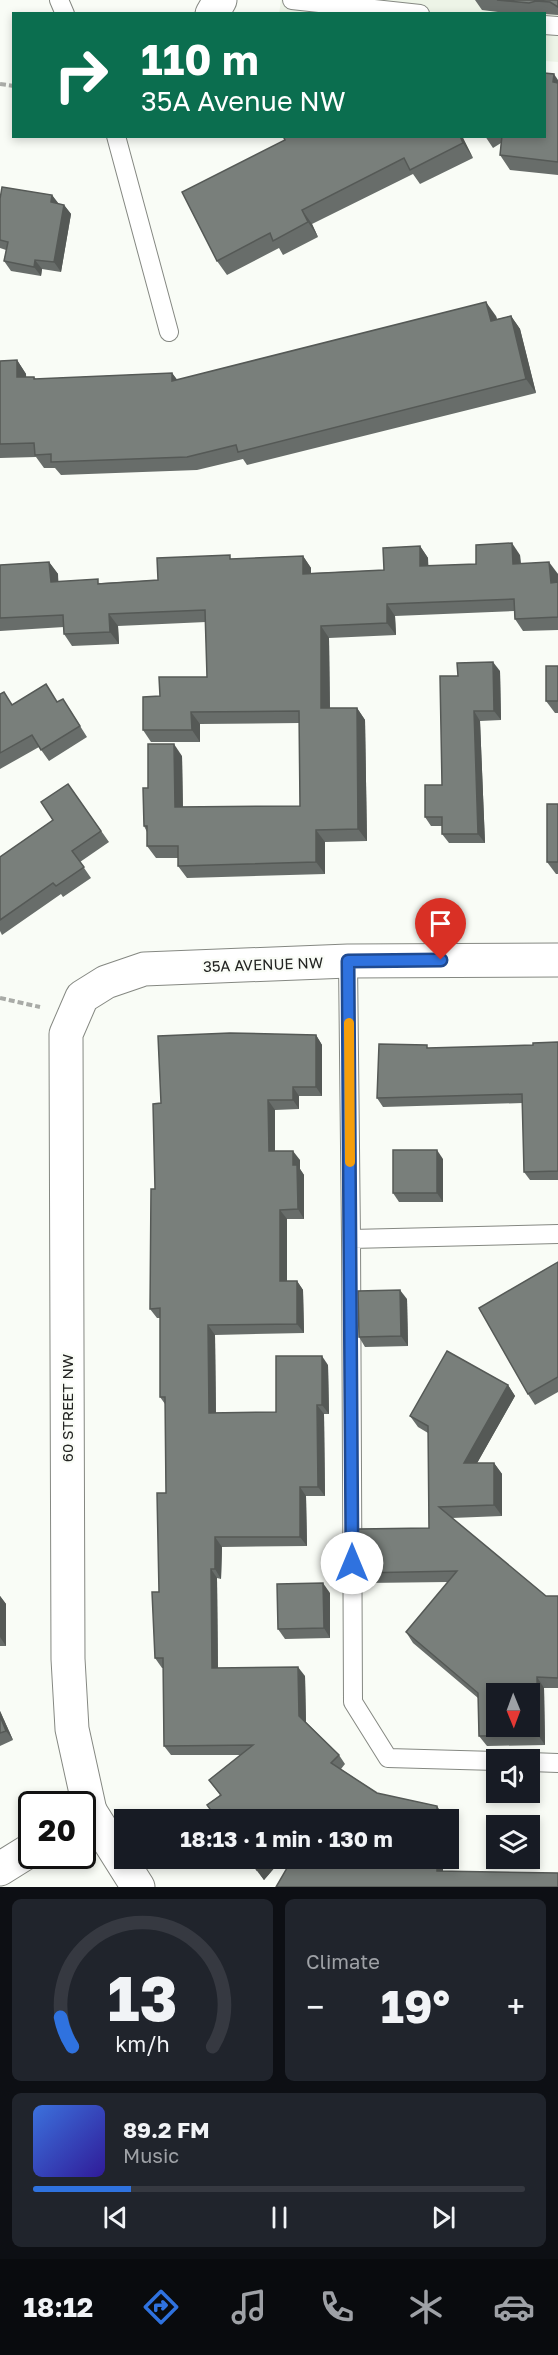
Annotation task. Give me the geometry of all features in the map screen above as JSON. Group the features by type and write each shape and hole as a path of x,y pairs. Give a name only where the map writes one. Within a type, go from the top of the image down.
{"street":[{"name":"35A AVENUE NW","path":"82,997 106,982 144,969 348,961 558,960"},
{"name":"60 STREET NW","path":"82,997 66,1034 68,1659 72,1729 82,1791"},
{"name":"60 STREET NW","path":"96,1828 138,1887"},
{"path":"0,1869 18,1858"}],"lane":[{"path":"292,0 402,12"},
{"path":"117,138 169,332"},
{"path":"348,961 353,1702 388,1758 486,1761"},
{"path":"351,1239 558,1234"},
{"path":"540,1762 558,1763"}],"shaded area":[{"path":"281,0 558,0 558,62 546,61 546,12 279,12"}],"building":[{"path":"497,0 558,0 558,7 550,2"},
{"path":"546,73 554,74 553,82 558,83 558,162 500,155 502,138 546,138"},
{"path":"284,138 461,138 463,143 410,170 404,158 302,210 308,222 273,241 270,233 217,261 182,192 285,140"},
{"path":"2,187 52,195 51,202 64,205 54,262 35,260 34,267 4,261 8,242 0,240"},
{"path":"486,302 491,321 511,316 526,379 238,452 236,445 187,457 51,462 51,454 35,455 34,443 0,444 0,361 17,360 17,377 34,377 34,379 172,373 172,381"},
{"path":"512,543 513,564 549,562 551,583 558,582 558,617 515,619 514,599 387,604 387,623 321,626 321,708 357,708 358,829 316,830 316,862 178,866 178,846 147,846 143,788 148,788 148,744 174,744 175,807 300,806 299,711 191,712 192,730 143,730 143,697 160,696 159,677 207,677 205,610 109,614 110,632 64,634 63,615 0,618 0,565 49,562 51,582 98,579 98,584 158,580 157,558 230,555 230,559 303,556 303,574 384,570 383,548 420,546 420,566 476,564 476,545"},
{"path":"493,662 494,711 474,711 478,834 442,834 442,817 425,817 425,785 442,785 440,676 458,676 457,663"},
{"path":"546,666 558,666 558,701 546,701"},
{"path":"46,684 57,702 63,699 80,726 41,750 32,735 0,753 0,694 4,692 12,705"},
{"path":"68,784 101,831 72,851 84,867 56,886 53,883 0,920 0,857 53,820 41,802"},
{"path":"547,804 558,804 558,862 547,862"},
{"path":"230,1033 316,1035 316,1087 293,1087 293,1100 268,1100 269,1151 293,1151 293,1165 297,1165 298,1209 280,1210 280,1281 297,1281 297,1324 208,1325 209,1413 276,1412 276,1356 322,1356 322,1405 317,1405 318,1487 300,1487 300,1537 215,1537 215,1569 211,1569 212,1668 298,1667 299,1716 339,1755 331,1763 377,1793 437,1806 437,1809 210,1809 207,1805 221,1795 209,1780 253,1745 164,1746 163,1658 155,1658 152,1592 159,1592 157,1493 166,1493 165,1397 160,1397 160,1308 150,1309 151,1189 155,1189 153,1104 161,1103 158,1036"},
{"path":"558,1042 558,1171 524,1172 522,1094 377,1098 379,1044 427,1045 427,1048 533,1045 533,1043"},
{"path":"393,1150 437,1150 437,1193 393,1193"},
{"path":"558,1262 558,1377 528,1394 479,1308"},
{"path":"400,1290 401,1336 359,1337 358,1291"},
{"path":"447,1351 508,1385 464,1463 494,1463 494,1505 439,1507 546,1596 558,1596 558,1678 537,1677 537,1683 486,1683 486,1736 479,1736 478,1693 406,1632 457,1571 358,1573 358,1529 429,1528 428,1426 410,1416"},
{"path":"323,1583 324,1628 278,1629 277,1584"},
{"path":"0,1716 6,1731 0,1733"},
{"path":"286,1869 437,1869 437,1871 558,1873 558,1887 276,1887"}],"slow traffic":[{"path":"349,1023 350,1162"}],"route":[{"path":"352,1563 348,961 441,960"}]}
